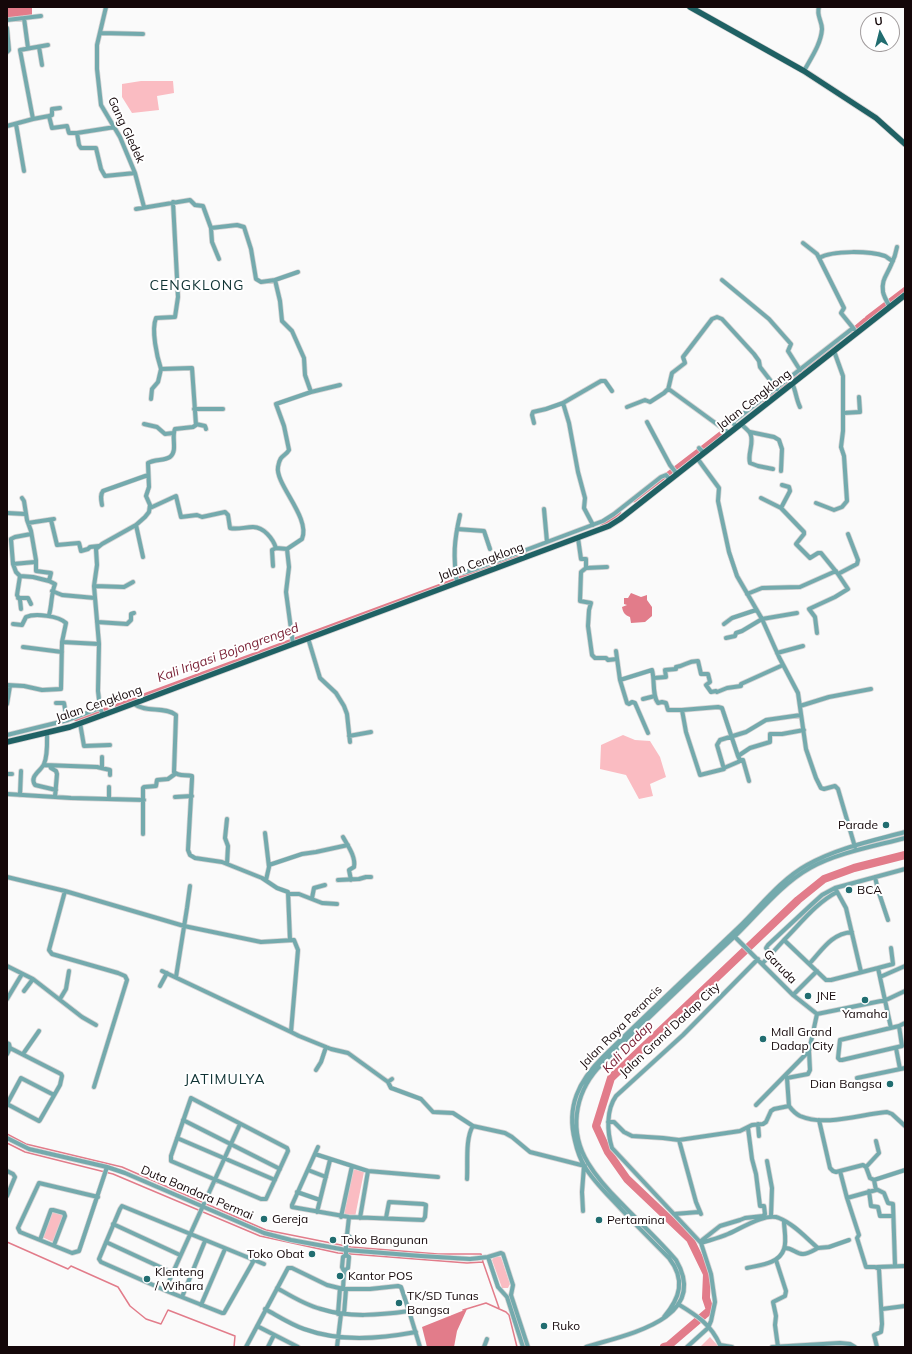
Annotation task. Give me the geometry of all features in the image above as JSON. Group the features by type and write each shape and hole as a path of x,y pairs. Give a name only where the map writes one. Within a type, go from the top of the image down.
{"main road":[{"path":"690,7 804,71 876,118 905,144"},
{"name":"Jalan Cengklong","path":"7,742 18,736 38,731 47,733 80,723 102,712 134,704 293,642 308,638 456,578 603,529 620,519 669,478 675,471 704,453 785,385 792,383 834,351 855,330 888,304 905,295"}],"street":[{"name":"Gang Gledek","path":"106,7 98,38 97,51 101,105 115,127 135,173 144,207"},
{"path":"804,71 821,37 822,27 818,13 819,7"},
{"path":"7,20 41,16"},
{"path":"24,18 28,48"},
{"path":"7,28 10,45 7,52"},
{"path":"100,33 142,34"},
{"path":"33,119 20,52 21,49 48,45"},
{"path":"39,47 42,65"},
{"path":"7,126 52,115 52,109 60,108"},
{"path":"49,116 52,128 67,126 69,133 115,127"},
{"path":"16,124 24,170"},
{"path":"77,133 81,148 97,149 101,169 104,175 109,176 135,173"},
{"path":"136,208 190,200 195,205 203,206 210,228 212,242 219,259"},
{"path":"151,399 152,389 158,382 161,369 158,361 155,320 157,318 175,317 178,297 173,202"},
{"path":"210,228 234,226 244,227 251,249 256,279 261,282 275,280 298,272"},
{"path":"761,404 777,389 785,385 800,370 855,330 841,313 844,308 815,251 803,243"},
{"path":"888,304 883,291 883,286 885,276 893,261 897,247"},
{"path":"819,258 830,254 845,252 876,254 893,261"},
{"path":"275,280 280,301 282,321 292,331 304,358 305,375 311,392"},
{"path":"722,280 756,307 781,332 791,344 788,351 800,370"},
{"path":"627,407 645,400 650,402 668,390 672,373 685,363 683,357 712,319 718,317 722,319 754,354 759,361 760,367 777,389"},
{"path":"816,504 834,510 842,507 847,501 844,458 840,446 843,431 843,376 834,351"},
{"path":"161,369 192,368 196,424"},
{"path":"534,423 532,415 533,412 562,403 601,381 605,381 612,390"},
{"path":"792,383 795,388 796,401 800,407"},
{"path":"273,566 271,551 276,548 287,549 302,539 304,532 298,514 278,473 278,465 281,457 289,450 284,426 276,406 277,404 311,392 340,385"},
{"path":"668,390 729,433"},
{"path":"843,412 860,412 859,396"},
{"path":"562,403 568,419 575,461 585,498 584,508 593,525"},
{"path":"194,409 222,409"},
{"path":"647,422 675,471"},
{"path":"144,424 157,428 163,433 173,433"},
{"path":"28,523 53,520 57,545 79,543 81,551 90,547 99,546 136,525 148,515 150,508 146,496 149,487 148,463 167,458 172,454 173,433 175,429 193,427 196,424 205,426 206,429"},
{"path":"737,425 750,432 774,437 779,440 782,448 781,471"},
{"path":"750,432 750,463 773,469"},
{"path":"699,448 704,453"},
{"path":"697,458 719,488 718,501 729,552 738,576 762,619 777,653 798,693 806,749 818,782 821,788 824,789 836,786 838,789 857,851"},
{"path":"102,505 101,494 103,491 148,475"},
{"path":"460,515 457,529 454,562 456,578 466,572 528,553 548,542 593,525 614,514 661,477 669,478"},
{"path":"781,508 790,491 789,487 782,485"},
{"path":"150,508 176,496 181,516 197,515 202,517 225,512 228,515 230,528 258,528 268,535 276,548"},
{"path":"22,498 24,501 25,514 36,560 36,571 51,573 49,581"},
{"path":"761,498 781,508 804,532 796,544 810,558 818,553 821,553 848,589 835,597 809,608 815,617 817,633"},
{"path":"544,509 548,542"},
{"path":"7,513 25,514"},
{"path":"136,525 143,557"},
{"path":"457,529 484,531 486,533 490,549"},
{"path":"31,534 11,539 13,564 16,572 20,576 33,577 55,584 52,591 52,602 49,616"},
{"path":"747,594 762,588 800,587 857,564 858,560 848,534"},
{"path":"578,538 581,559 586,560 586,568"},
{"path":"38,731 68,720 102,712 98,678 99,644 94,586 97,565 96,549 99,546"},
{"path":"287,549 289,567 286,592 293,642"},
{"path":"13,564 34,562 36,560"},
{"path":"607,567 586,568 581,572 580,601 590,603 588,626 592,655 594,658 606,658 608,660 617,659"},
{"path":"20,576 17,595 22,609"},
{"path":"94,586 124,587 133,582"},
{"path":"52,591 62,594 95,598"},
{"path":"18,598 28,598 31,604"},
{"path":"724,624 732,618 756,610"},
{"path":"97,622 128,624 131,620 131,614 134,613"},
{"path":"726,638 734,637 736,633 762,619 797,613"},
{"path":"7,704 8,686 24,686 42,690 61,689 62,642 66,623 63,620 49,616 28,616 23,624 13,624"},
{"path":"308,638 320,678 336,693 344,706 347,714 350,742"},
{"path":"62,642 99,644"},
{"path":"777,653 803,646"},
{"path":"23,647 62,652"},
{"path":"616,651 620,680 627,703 635,703 648,733"},
{"path":"654,678 666,676 665,670 676,670 676,667 687,662 698,661 701,674 708,674 710,682 706,685 707,687 711,692 717,692 727,688 738,688 741,684 783,665"},
{"path":"620,680 652,670 657,702 666,703 668,710 722,708 738,756 741,760 743,760 749,780"},
{"path":"800,706 830,697 871,689"},
{"path":"643,699 655,696"},
{"path":"56,703 64,703 70,726"},
{"path":"134,704 140,707 172,712 176,715 175,774"},
{"path":"682,710 686,732 700,774 723,770 724,768 741,760"},
{"path":"724,768 717,745 720,740 746,732 766,720 802,715"},
{"path":"80,723 84,746 110,745"},
{"path":"738,756 750,748 770,742 770,734 782,734 804,730"},
{"path":"349,736 371,732"},
{"path":"47,733 47,748 44,765 33,778 33,782 35,785 56,790"},
{"path":"7,735 18,736"},
{"path":"102,757 102,767"},
{"path":"44,765 102,767 110,770 110,775"},
{"path":"50,766 57,773 55,798"},
{"path":"20,795 21,771"},
{"path":"143,834 143,788 156,786 157,780 168,779 175,774 192,776 188,850 190,855 195,858 227,864 266,880 277,888 288,891 290,940"},
{"path":"109,787 109,799"},
{"path":"7,794 55,798 144,800"},
{"path":"175,797 192,796"},
{"path":"227,819 225,838 228,850 227,864"},
{"path":"265,832 269,865 266,880"},
{"name":"Jalan Raya Perancis","path":"733,935 781,885 797,871 817,860 855,846 905,832"},
{"path":"343,838 348,845 354,864 352,868 348,870 351,880"},
{"name":"Jalan Raya Perancis","path":"586,1347 654,1325 673,1312 683,1292 684,1282 676,1260 587,1166 579,1143 576,1118 579,1100 587,1082 606,1059 784,887 801,874 819,864 857,851 905,838"},
{"path":"269,865 302,854 348,845"},
{"path":"771,954 766,948 768,945 822,895 905,868"},
{"path":"7,877 65,891 184,926 261,942 294,940 298,950 291,1032"},
{"path":"338,880 371,877"},
{"path":"875,877 888,920"},
{"path":"312,898 314,888 325,885"},
{"path":"176,977 188,908 190,886"},
{"path":"836,890 846,908 861,972"},
{"path":"762,964 819,904 836,890"},
{"path":"65,891 49,950 50,952 52,954 118,973 125,976 127,980 94,1087"},
{"path":"289,894 299,894 322,903 337,904"},
{"path":"810,964 837,935 852,932"},
{"name":"Garuda","path":"733,935 793,995 817,1014"},
{"path":"784,940 828,980 893,964 891,948"},
{"name":"Jalan Grand Dadap City","path":"701,1242 612,1148 608,1122 610,1108 616,1096 683,1035 758,959"},
{"path":"7,966 33,979 82,1017 96,1025"},
{"path":"880,977 905,966"},
{"path":"878,968 891,1028"},
{"path":"60,999 66,989 69,971"},
{"path":"162,971 299,1036 326,1047 348,1053 388,1082 391,1088 422,1100 433,1112 453,1113 474,1126 505,1133 512,1137 525,1149 537,1154 587,1166 582,1192 583,1211"},
{"path":"793,995 817,971"},
{"path":"160,986 167,973"},
{"path":"7,999 22,974"},
{"path":"24,991 33,979"},
{"path":"905,991 885,1000 817,1014 809,1051 810,1070 808,1074 787,1078 789,1106 801,1117 819,1120 887,1112 892,1114 905,1126"},
{"path":"899,1026 904,1046 842,1060 838,1058 840,1040 899,1026 905,1023"},
{"path":"23,1054 39,1031"},
{"path":"7,1043 9,1044 10,1048 61,1074 62,1079 54,1096 39,1121 7,1104 21,1078 54,1096"},
{"path":"316,1070 321,1062 326,1047"},
{"path":"7,1054 10,1048"},
{"path":"857,1078 903,1069 896,1048"},
{"path":"756,1105 809,1051"},
{"path":"388,1082 392,1079"},
{"path":"193,1098 240,1124 288,1148 288,1151 265,1200 171,1161 170,1156 190,1099 193,1098"},
{"path":"608,1122 614,1122 624,1132 632,1136 679,1140 736,1132 766,1122 771,1111 789,1106"},
{"path":"182,1120 280,1169"},
{"path":"819,1120 832,1171 840,1171 860,1165 866,1167"},
{"path":"165,1290 240,1124"},
{"path":"758,1124 759,1136"},
{"path":"467,1179 469,1143 471,1130 474,1126"},
{"path":"701,1242 720,1226 744,1218 763,1216 765,1214 764,1206 760,1206 748,1128"},
{"name":"Duta Bandara Permai","path":"7,1138 29,1149 107,1169 125,1172 275,1236 346,1250 470,1259 488,1257 501,1253 503,1254 512,1283 511,1295 528,1347"},
{"path":"177,1138 275,1180"},
{"path":"674,1214 700,1213 679,1140"},
{"path":"866,1167 879,1153 876,1141"},
{"path":"318,1147 297,1192 292,1207 349,1218 423,1220 425,1219 426,1205 389,1202 386,1218"},
{"path":"315,1154 330,1160 368,1170 438,1177"},
{"path":"317,1212 330,1160"},
{"path":"767,1160 772,1188 771,1216"},
{"path":"341,1217 352,1166"},
{"path":"866,1167 870,1178 874,1180 876,1189"},
{"path":"98,1198 39,1183 18,1228 20,1232 72,1253 79,1251 98,1198 107,1169"},
{"path":"308,1170 326,1177"},
{"path":"360,1218 368,1170"},
{"path":"874,1180 905,1170"},
{"path":"7,1171 14,1174 15,1177 7,1196"},
{"path":"840,1171 866,1267 895,1265 905,1266"},
{"path":"847,1198 876,1189 884,1193 888,1203 892,1204 895,1265"},
{"path":"870,1191 871,1206 878,1207 880,1216 893,1216"},
{"path":"297,1192 320,1200"},
{"path":"252,1260 253,1262 224,1313 221,1313 100,1262 99,1258 122,1206 264,1264"},
{"path":"40,1240 51,1210 64,1213 66,1216 54,1245"},
{"path":"701,1242 727,1234 740,1227 771,1216 778,1217 805,1235 818,1248"},
{"path":"337,1347 343,1289 344,1271 342,1267 343,1257 346,1250 344,1243 345,1236 347,1235 349,1218"},
{"path":"747,1268 776,1260 785,1248 784,1221"},
{"path":"113,1224 180,1255"},
{"path":"785,1248 791,1248 802,1254 806,1254 818,1248 829,1247 848,1240"},
{"path":"182,1297 205,1241"},
{"path":"106,1242 173,1273"},
{"path":"687,1347 708,1328 715,1302 711,1274 701,1242"},
{"path":"201,1305 225,1249"},
{"path":"488,1257 498,1287 506,1297 523,1347"},
{"path":"776,1260 786,1291 785,1296 773,1302 776,1316 775,1326 778,1347"},
{"path":"246,1347 286,1270 290,1267 327,1285 343,1289 401,1287 420,1347"},
{"path":"877,1267 879,1269 882,1309 881,1331 874,1335 877,1347"},
{"path":"277,1288 308,1305 341,1314 383,1314 409,1311"},
{"path":"677,1303 690,1310 706,1322 708,1328 714,1332 720,1345 732,1347"},
{"path":"882,1309 905,1306"},
{"path":"265,1309 302,1328 338,1337 356,1339 374,1338 416,1332"},
{"path":"257,1326 298,1347"},
{"path":"268,1347 274,1335"},
{"path":"484,1347 488,1339"},
{"path":"772,1347 840,1343 850,1344 855,1347"}],"shaded area":[{"path":"7,7 32,7 32,16 7,19"},
{"path":"141,81 173,81 174,93 157,96 159,110 132,113 122,97 122,84"},
{"path":"631,593 641,597 647,595 647,600 652,607 652,616 645,622 631,623 630,617 624,612 622,607 627,605 624,604 624,598 628,598"},
{"path":"623,735 635,740 650,741 660,757 666,777 650,784 653,796 639,799 626,775 600,769 601,745"},
{"path":"353,1169 364,1172 355,1217 344,1215"},
{"path":"53,1210 65,1215 53,1242 42,1237"},
{"path":"497,1256 501,1257 510,1284 508,1288 502,1288 492,1260"},
{"path":"467,1309 457,1331 454,1347 427,1347 422,1327"},
{"path":"710,1337 719,1347 700,1347"}],"waterway":[{"name":"Kali Irigasi Bojongrenged","path":"867,318 905,289"},
{"name":"Kali Irigasi Bojongrenged","path":"852,331 865,320"},
{"name":"Kali Irigasi Bojongrenged","path":"787,384 838,342"},
{"name":"Kali Irigasi Bojongrenged","path":"764,400 784,387"},
{"name":"Kali Irigasi Bojongrenged","path":"702,448 725,430"},
{"name":"Kali Irigasi Bojongrenged","path":"634,500 699,450"},
{"name":"Kali Irigasi Bojongrenged","path":"602,527 619,512"},
{"name":"Kali Irigasi Bojongrenged","path":"460,578 525,554"},
{"name":"Kali Irigasi Bojongrenged","path":"76,719 121,704 453,581"},
{"name":"Kali Dadap","path":"664,1347 668,1346 710,1310 706,1298 707,1274 690,1239 627,1179 608,1152 596,1126 611,1078 798,900 824,879 854,868 905,855"},
{"path":"7,1134 26,1144 122,1167 266,1230 351,1247 438,1254 481,1254 483,1262"},
{"path":"7,1143 25,1152 113,1174 260,1236 338,1253 467,1263 483,1262 499,1308"},
{"path":"7,1242 68,1269 71,1266 118,1287 130,1306 146,1319 161,1324 168,1310 235,1336 234,1347"},
{"path":"463,1310 486,1303 506,1312 509,1315 517,1347"}],"place":[{"name":"Parade","path":"886,825"},
{"name":"BCA","path":"849,890"},
{"name":"JNE","path":"808,996"},
{"name":"Yamaha","path":"865,1000"},
{"name":"Mall Grand Dadap City","path":"763,1039"},
{"name":"Dian Bangsa","path":"890,1084"},
{"name":"Gereja","path":"264,1219"},
{"name":"Pertamina","path":"599,1220"},
{"name":"Toko Bangunan","path":"333,1240"},
{"name":"Toko Obat","path":"312,1254"},
{"name":"Kantor POS","path":"340,1276"},
{"name":"Klenteng / Wihara","path":"147,1279"},
{"name":"TK/SD Tunas Bangsa","path":"399,1303"},
{"name":"Ruko","path":"544,1326"}],"district":[{"name":"CENGKLONG","path":"197,286"},
{"name":"JATIMULYA","path":"225,1080"}]}
